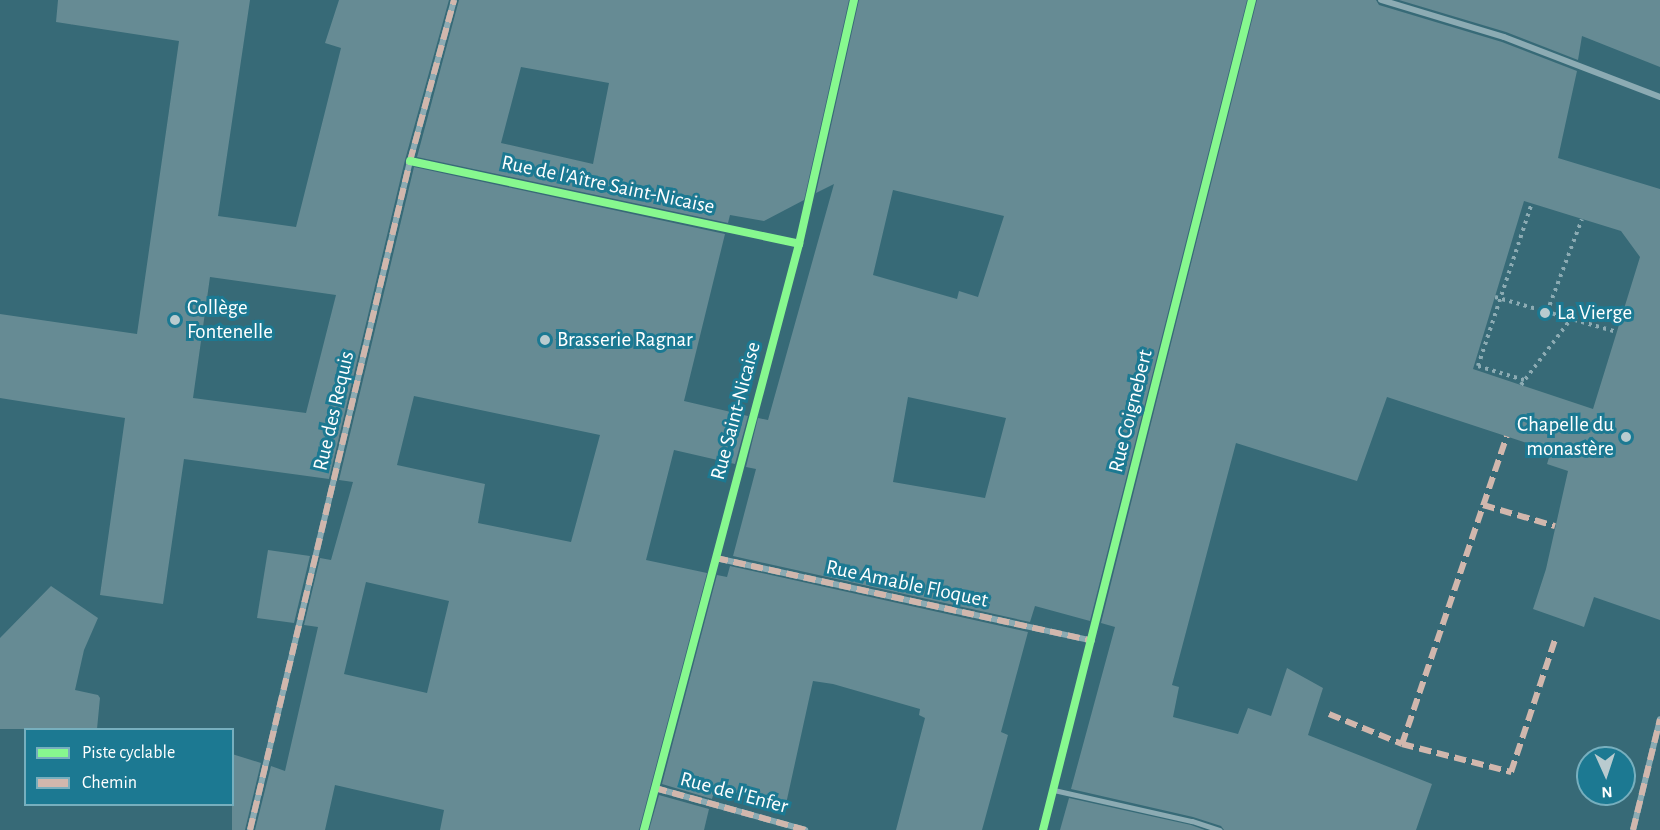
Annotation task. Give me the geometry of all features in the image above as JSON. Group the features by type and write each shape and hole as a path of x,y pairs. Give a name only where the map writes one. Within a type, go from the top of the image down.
{"street":[{"name":"Rue des Requis","path":"250,830 410,161 454,0"},
{"name":"Rue Saint-Nicaise","path":"644,830 798,244 854,0"},
{"name":"Rue Coignebert","path":"1043,830 1252,0"},
{"path":"1381,0 1504,37 1660,97"},
{"name":"Rue de l'Aître Saint-Nicaise","path":"410,161 798,244"},
{"name":"Rue Amable Floquet","path":"716,558 1092,641"},
{"path":"1633,830 1660,718"},
{"name":"Rue de l'Enfer","path":"655,788 805,830"}],"lane":[{"path":"1054,790 1192,821 1220,830"}],"path":[{"path":"1524,380 1478,366 1532,203"},
{"path":"1547,312 1582,219"},
{"path":"1495,297 1617,332"},
{"path":"1521,385 1571,319"}],"building":[{"path":"58,0 250,0 218,216 296,227 341,48 325,43 339,0 449,0 405,160 329,479 184,459 163,604 100,595 125,418 0,398 0,314 137,334 179,41 56,22","holes":["210,277 336,295 306,413 193,398"]},
{"path":"459,0 849,0 804,200 764,221 730,215 728,223 417,157","holes":["521,67 609,83 593,164 501,143"]},
{"path":"859,0 1247,0 1090,621 1035,606 1030,622 733,556 756,469 746,467 758,418 768,420 834,184 816,193","holes":["893,190 1004,216 978,297 959,291 957,299 873,275","908,397 1006,418 985,498 893,482"]},
{"path":"1257,0 1376,0 1379,5 1502,42 1577,71 1558,158 1660,189 1660,620 1594,597 1584,627 1533,609 1546,569 1568,471 1547,464 1551,451 1387,397 1357,481 1236,443 1172,685 1179,687 1173,717 1238,734 1248,708 1271,716 1287,668 1323,688 1308,735 1432,784 1416,830 1224,830 1221,826 1193,817 1071,789 1115,627 1101,623","holes":["1524,201 1621,231 1640,257 1593,409 1473,369"]},
{"path":"1399,0 1660,0 1660,67 1582,36 1578,60 1506,32"},
{"path":"414,167 725,234 684,401 748,416 735,464 674,450 646,560 707,573 639,830 440,830 444,810 335,785 325,830 255,830 271,766 285,771 318,627 304,625 320,558 331,560 353,482 339,480","holes":["414,396 600,435 571,542 478,523 485,484 397,465","366,582 449,601 427,693 344,674"]},
{"path":"268,550 310,556 294,623 257,618"},
{"path":"730,566 1028,632 1001,732 1008,735 982,830 896,830 925,718 919,715 920,709 833,684 813,681 786,804 715,788 712,799 662,784 717,575 727,577"},
{"path":"51,586 98,618 84,650 75,690 98,695 100,698 97,728 0,729 0,638"},
{"path":"234,755 261,763 245,830 232,830"},
{"path":"659,795 709,809 704,830 649,830"},
{"path":"1069,798 1191,825 1205,830 1060,830"}],"marked path":[{"path":"250,830 410,161 454,0"},
{"path":"1402,744 1507,436"},
{"path":"1483,505 1555,526"},
{"path":"716,558 1092,641"},
{"path":"1329,714 1402,744 1511,772 1555,640"},
{"path":"1633,830 1660,719"},
{"path":"655,788 805,830"}],"cycle path":[{"path":"644,830 799,244 854,0"},
{"path":"1043,830 1252,0"},
{"path":"410,161 799,244"}],"place":[{"name":"La Vierge","path":"1545,313"},
{"name":"Collège Fontenelle","path":"175,320"},
{"name":"Brasserie Ragnar","path":"545,340"},
{"name":"Chapelle du monastère","path":"1626,437"}]}
